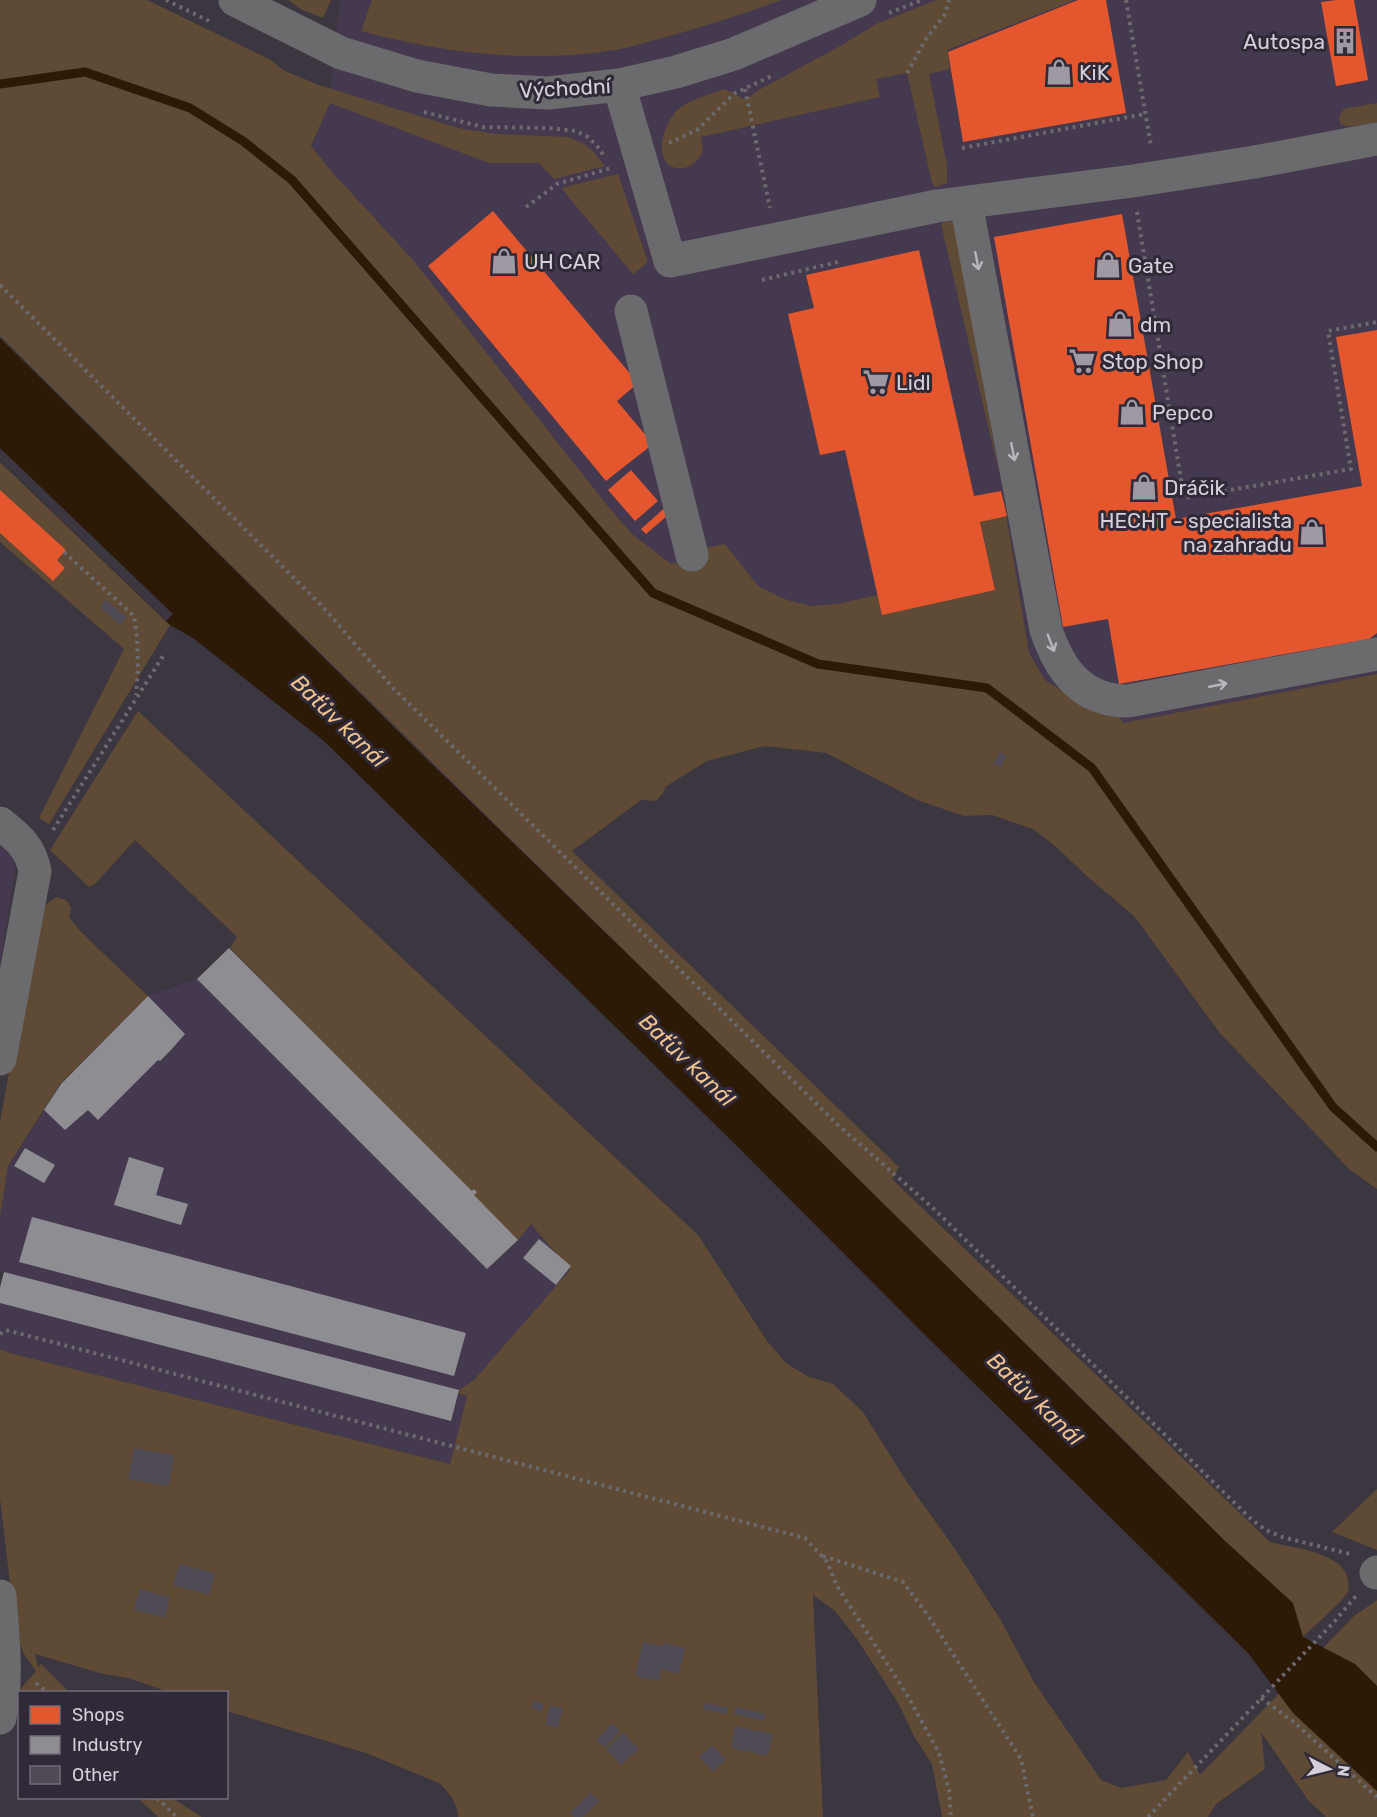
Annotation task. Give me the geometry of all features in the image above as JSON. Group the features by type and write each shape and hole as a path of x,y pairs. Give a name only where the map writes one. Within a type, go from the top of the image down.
{"street":[{"name":"Východní","path":"236,0 341,53 417,76 491,90 548,93 620,86 676,72 734,54 860,0"},
{"path":"620,86 670,261 926,208 1256,162 1377,139"},
{"path":"966,203 1046,630 1052,648 1069,677 1082,687 1105,698 1128,701 1377,654"},
{"path":"631,311 692,555"},
{"path":"0,823 21,840 32,856 35,871 0,1059"},
{"path":"0,1596 5,1666 0,1718"}],"path":[{"path":"907,72 926,39 945,14 950,0"},
{"path":"1126,0 1159,200 1136,204 1184,498 1351,469 1328,331 1377,322"},
{"path":"745,89 776,239"},
{"path":"962,148 1145,114"},
{"path":"526,207 557,184 611,168"},
{"path":"0,285 323,607 393,688 838,1125 933,1208 1252,1520 1282,1537 1347,1552 1377,1573"},
{"path":"64,552 134,616 138,670 136,698"},
{"path":"32,856 56,825 165,653"},
{"path":"0,1334 6,1330 804,1538 827,1562 837,1586 906,1693 939,1754 949,1790 951,1817"},
{"path":"822,1556 903,1582 929,1617 1021,1759 1033,1817"},
{"path":"1148,1817 1334,1622"},
{"path":"1262,1696 1377,1797"},
{"path":"159,1799 177,1817"}],"shaded area":[{"path":"0,0 147,0 271,60 283,70 319,85 458,128 495,134 568,137 592,150 605,166 554,179 539,163 489,163 330,103 311,146 413,260 607,505 632,534 671,564 695,558 704,548 725,544 758,586 787,600 811,606 837,604 878,595 995,589 980,520 1006,514 1029,653 1045,680 1083,704 1118,714 1123,723 1377,674 1377,1189 1349,1169 1219,1032 1134,916 1033,829 992,815 964,816 917,800 826,753 765,746 707,761 665,787 664,792 656,801 641,800 572,851 899,1167 892,1179 1270,1542 1314,1552 1335,1561 1342,1568 1347,1576 1349,1591 1303,1637 1225,1541 1121,1437 0,336"},
{"path":"288,0 331,0 323,18 302,10"},
{"path":"340,0 1377,0 1377,674 1089,730 813,641 685,583 646,552 311,147 329,105"},
{"path":"372,0 782,0 671,36 625,48 583,54 519,56 455,50 361,31"},
{"path":"936,0 1075,0 947,50 950,69 929,74 947,166 947,183 936,187 932,183 907,73 876,79 880,97 701,137 703,148 701,155 687,167 673,167 664,159 662,144 667,126 676,112 686,104 725,89 746,100 757,91 876,24"},
{"path":"1377,103 1377,122 1353,126 1340,124 1339,117 1344,109"},
{"path":"618,174 648,262 633,274 561,188"},
{"path":"948,221 954,222 956,228 999,473 941,224"},
{"path":"0,462 170,625 49,824 39,818 124,649 0,542"},
{"path":"138,711 698,1235 767,1341 786,1363 807,1376 833,1384 863,1412 907,1482 953,1546 1000,1619 1034,1682 1101,1780 1121,1788 1166,1780 1188,1752 1200,1775 1354,1616 1377,1600 1377,1817 1326,1817 1308,1800 1261,1732 1265,1769 1216,1804 1208,1817 942,1817 932,1764 915,1738 898,1703 857,1639 835,1611 813,1595 823,1817 458,1817 452,1798 439,1783 366,1753 228,1711 228,1691 166,1691 128,1678 103,1674 35,1654 38,1667 41,1664 68,1691 19,1691 36,1671 24,1654 18,1639 0,1498 0,1349 450,1464 467,1396 458,1391 475,1379 570,1270 531,1224 518,1240 230,948 237,937 135,840 95,884 89,887 50,850"},
{"path":"0,840 14,858 15,869 0,966"},
{"path":"57,897 67,901 71,908 69,917 81,932 148,996 60,1084 8,1166 0,1217 0,1122 36,924 46,905"},
{"path":"229,948 518,1239 531,1224 570,1270 475,1379 459,1390 156,1312 467,1396 450,1464 0,1349 0,1288 4,1272 0,1270 0,1217 8,1166 61,1084 148,996 197,979"},
{"path":"1377,1489 1377,1550 1332,1532"},
{"path":"139,1799 174,1799 202,1817 158,1817"}],"water":[{"name":"Baťův kanál","path":"0,338 1224,1540 1293,1603 1303,1637 1355,1664 1377,1686 1377,1791 1293,1713 1248,1653 737,1146 324,741 193,638 170,625 0,461"}],"pier":[{"path":"0,448 173,614 166,621 0,461"}],"building: Shops":[{"path":"1078,0 1106,0 1126,113 963,142 948,52"},
{"name":"Autospa","path":"1354,0 1368,80 1336,86 1321,2"},
{"path":"493,211 638,383 617,401 653,444 606,481 428,266"},
{"name":"Stop Shop","path":"1122,214 1176,519 1362,486 1336,337 1377,330 1377,633 1369,639 1119,684 1108,619 1063,627 994,237"},
{"name":"Lidl","path":"919,250 974,496 1001,491 1007,516 980,522 995,590 882,615 845,450 820,455 788,314 814,308 806,275"},
{"path":"631,470 658,501 635,521 608,490"},
{"path":"0,490 66,550 57,560 65,568 53,581 0,533"},
{"path":"669,504 674,510 646,534 641,529"}],"building: Industry":[{"path":"229,948 472,1191 474,1189 477,1192 474,1195 518,1240 487,1269 197,979"},
{"path":"148,996 185,1034 98,1120 88,1110 65,1130 44,1110 61,1084"},
{"path":"25,1148 55,1165 44,1183 14,1166"},
{"path":"129,1157 164,1168 156,1195 188,1204 181,1225 114,1205"},
{"path":"32,1217 466,1333 454,1376 19,1262"},
{"path":"539,1239 571,1266 556,1285 523,1258"},
{"path":"4,1272 459,1390 451,1421 0,1303 0,1287"}],"building: Other":[{"path":"106,600 127,617 120,625 100,607"},
{"path":"1000,752 1007,756 1001,767 993,763"},
{"path":"134,1448 174,1455 169,1486 128,1479"},
{"path":"179,1564 215,1573 209,1595 173,1585"},
{"path":"139,1589 170,1597 165,1618 134,1610"},
{"path":"643,1642 663,1646 664,1643 685,1648 679,1674 661,1669 659,1681 635,1676"},
{"path":"534,1701 544,1705 541,1712 531,1708"},
{"path":"704,1703 728,1707 728,1714 704,1710"},
{"path":"550,1705 563,1708 558,1728 545,1724"},
{"path":"736,1707 766,1714 764,1721 734,1714"},
{"path":"612,1723 620,1731 605,1747 596,1740"},
{"path":"735,1726 773,1734 768,1756 731,1748"},
{"path":"623,1732 639,1749 621,1765 606,1749"},
{"path":"712,1745 726,1759 713,1772 699,1757"},
{"path":"591,1792 599,1801 583,1817 574,1817 570,1813"}],"waterway":[{"path":"0,84 85,72 190,108 243,141 292,180 653,593 818,664 987,688 1092,768 1333,1107 1377,1147"}],"place":[{"name":"Autospa","path":"1345,41"},
{"name":"KiK","path":"1059,72"},
{"name":"UH CAR","path":"504,261"},
{"name":"Gate","path":"1108,265"},
{"name":"dm","path":"1120,324"},
{"name":"Stop Shop","path":"1082,361"},
{"name":"Lidl","path":"876,382"},
{"name":"Pepco","path":"1132,412"},
{"name":"Dráčik","path":"1144,487"},
{"name":"HECHT - specialista na zahradu","path":"1312,532"}]}
